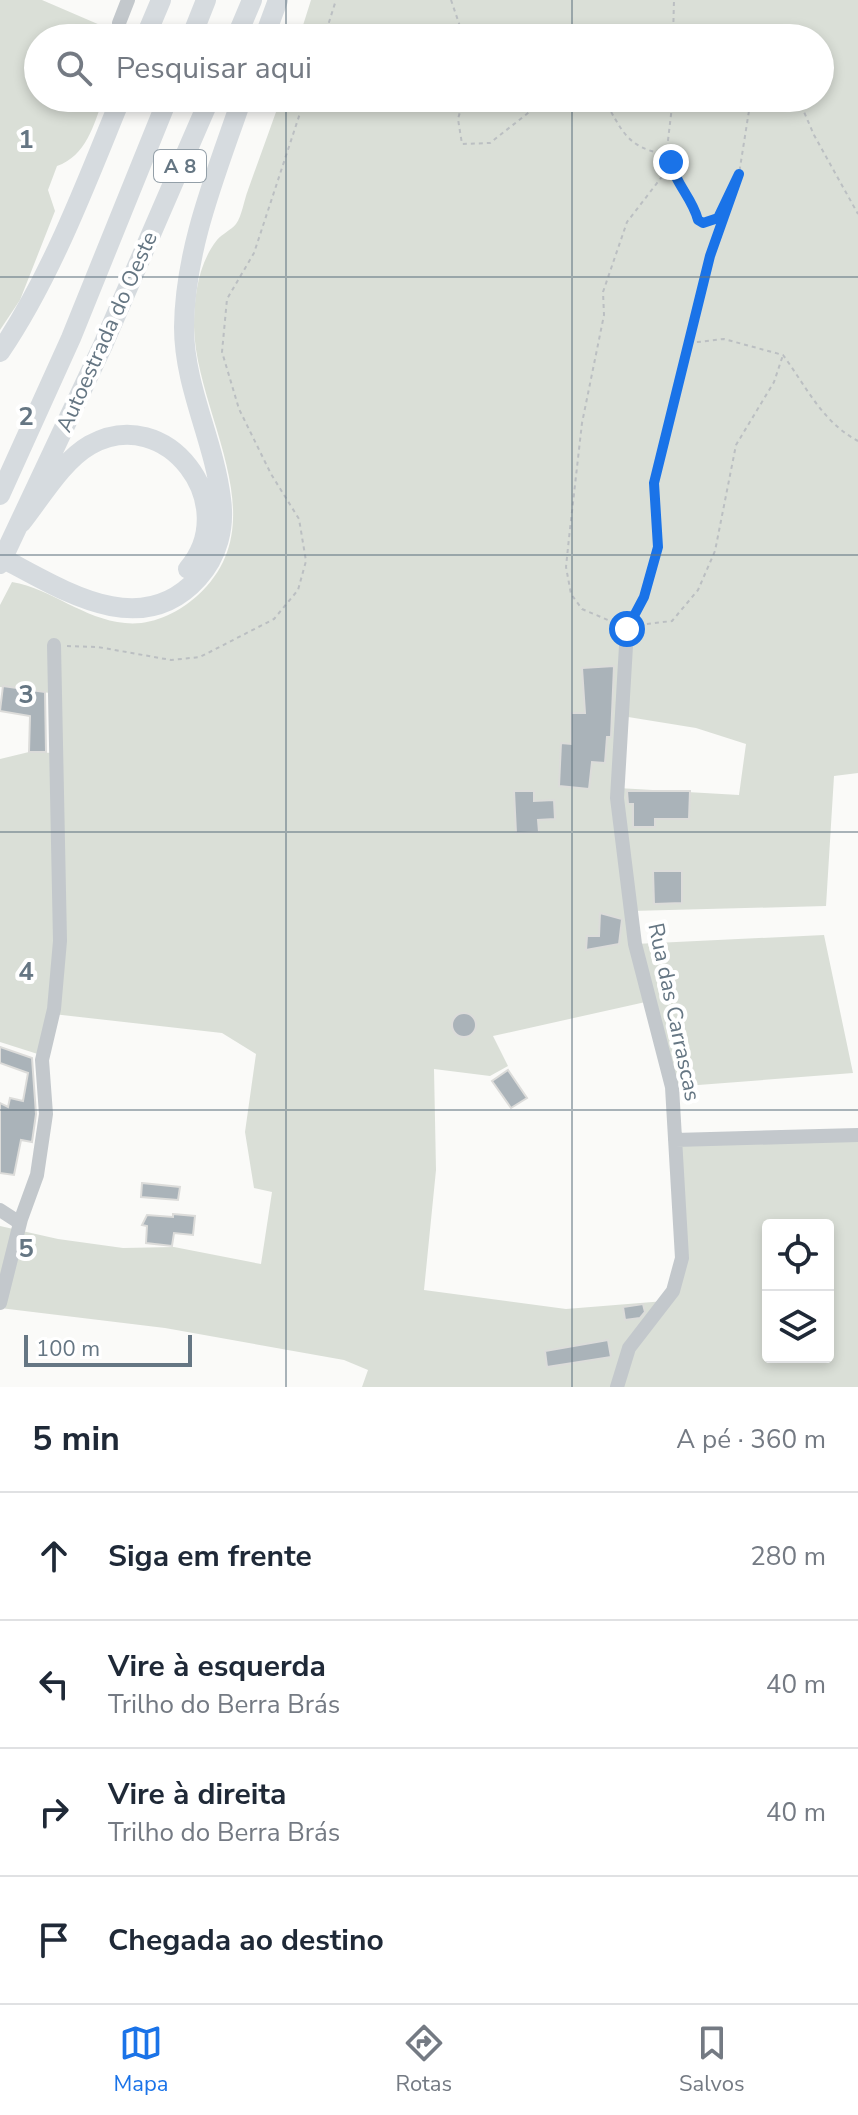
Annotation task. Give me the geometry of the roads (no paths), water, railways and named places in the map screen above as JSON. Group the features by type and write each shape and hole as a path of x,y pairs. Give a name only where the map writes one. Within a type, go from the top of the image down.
{"highway":[{"path":"151,24 161,0"},
{"path":"197,24 206,0"},
{"path":"242,24 252,0"},
{"path":"269,24 278,0"},
{"path":"0,352 65,229 115,112"},
{"name":"Autoestrada do Oeste","path":"0,495 71,338 162,112"},
{"name":"Autoestrada do Oeste","path":"0,564 103,345 204,112"},
{"path":"0,557 83,600 121,609 156,605 172,599 196,580 211,559 221,529 221,497 192,390 184,311 201,220 237,112"},
{"path":"0,545 86,587 132,596 160,589 184,574 201,549 208,514 201,484 186,460 162,444 133,435 103,440 75,456 21,523"}],"street":[{"path":"119,23 128,0"},
{"name":"Rua das Carrascas","path":"617,1387 629,1348 673,1291 682,1258 672,1087 635,944 617,798 627,629"},
{"path":"0,1303 5,1261 40,1155 46,1114 42,1060 54,1009 60,941 54,645"},
{"path":"675,1140 858,1135"},
{"path":"0,1210 20,1223"}]}
